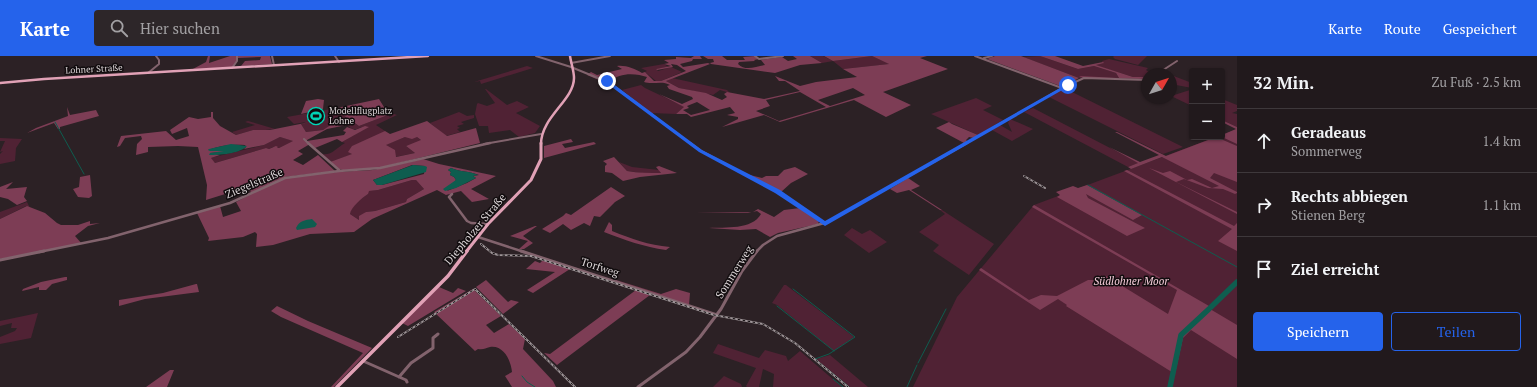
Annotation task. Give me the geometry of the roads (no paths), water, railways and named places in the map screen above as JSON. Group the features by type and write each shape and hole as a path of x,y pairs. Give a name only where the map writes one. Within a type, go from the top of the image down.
{"main road":[{"name":"Lohner Straße","path":"0,83 44,79 428,56"},
{"path":"541,134 545,124 572,88 574,78 570,56"},
{"name":"Diepholzer Straße","path":"337,387 448,276 488,224 531,180 537,170 542,155 541,134"}],"street":[{"path":"148,73 159,64 159,60 156,56"},
{"path":"232,68 237,61 237,56"},
{"path":"272,56 274,65"},
{"path":"335,56 339,62"},
{"path":"536,56 610,83 700,151 778,192 825,224"},
{"path":"571,63 610,56"},
{"path":"755,56 759,59 783,56"},
{"path":"974,56 984,58 1062,88"},
{"path":"984,58 992,56"},
{"path":"1166,68 1177,61"},
{"name":"Sommerweg","path":"638,387 686,352 717,315 752,257 765,243 783,234 825,224 1062,88 1084,78 1141,80"},
{"name":"Ziegelstraße","path":"0,260 108,238 230,203 285,178 339,171 380,168 481,144 541,134"},
{"path":"304,138 339,171"},
{"path":"452,194 450,198 467,221 471,223 488,224"},
{"name":"Torfweg","path":"478,237 717,315"},
{"path":"399,377 411,363 432,348 433,338 438,334"},
{"path":"363,360 406,380 407,382"}],"waterway":[{"path":"55,122 84,174"},
{"path":"1088,185 1237,267"},
{"path":"1211,307 1237,282"},
{"path":"793,289 855,337 834,351"},
{"path":"777,306 834,351"},
{"path":"918,363 946,309"},
{"path":"1170,387 1181,335 1209,309"},
{"path":"834,351 815,359 849,387"},
{"path":"907,387 917,365"},
{"path":"522,376 527,382 535,387"},
{"path":"833,379 843,387"}],"railway":[{"path":"1024,176 1045,188"},
{"path":"481,244 492,253 498,255 531,256 714,315 763,324 795,343 848,387"},
{"path":"398,337 475,289 575,387"}],"place":[{"name":"Modellflugplatz Lohne","path":"316,116"}],"park label":[{"name":"Südlohner Moor","path":"1131,281"}]}
